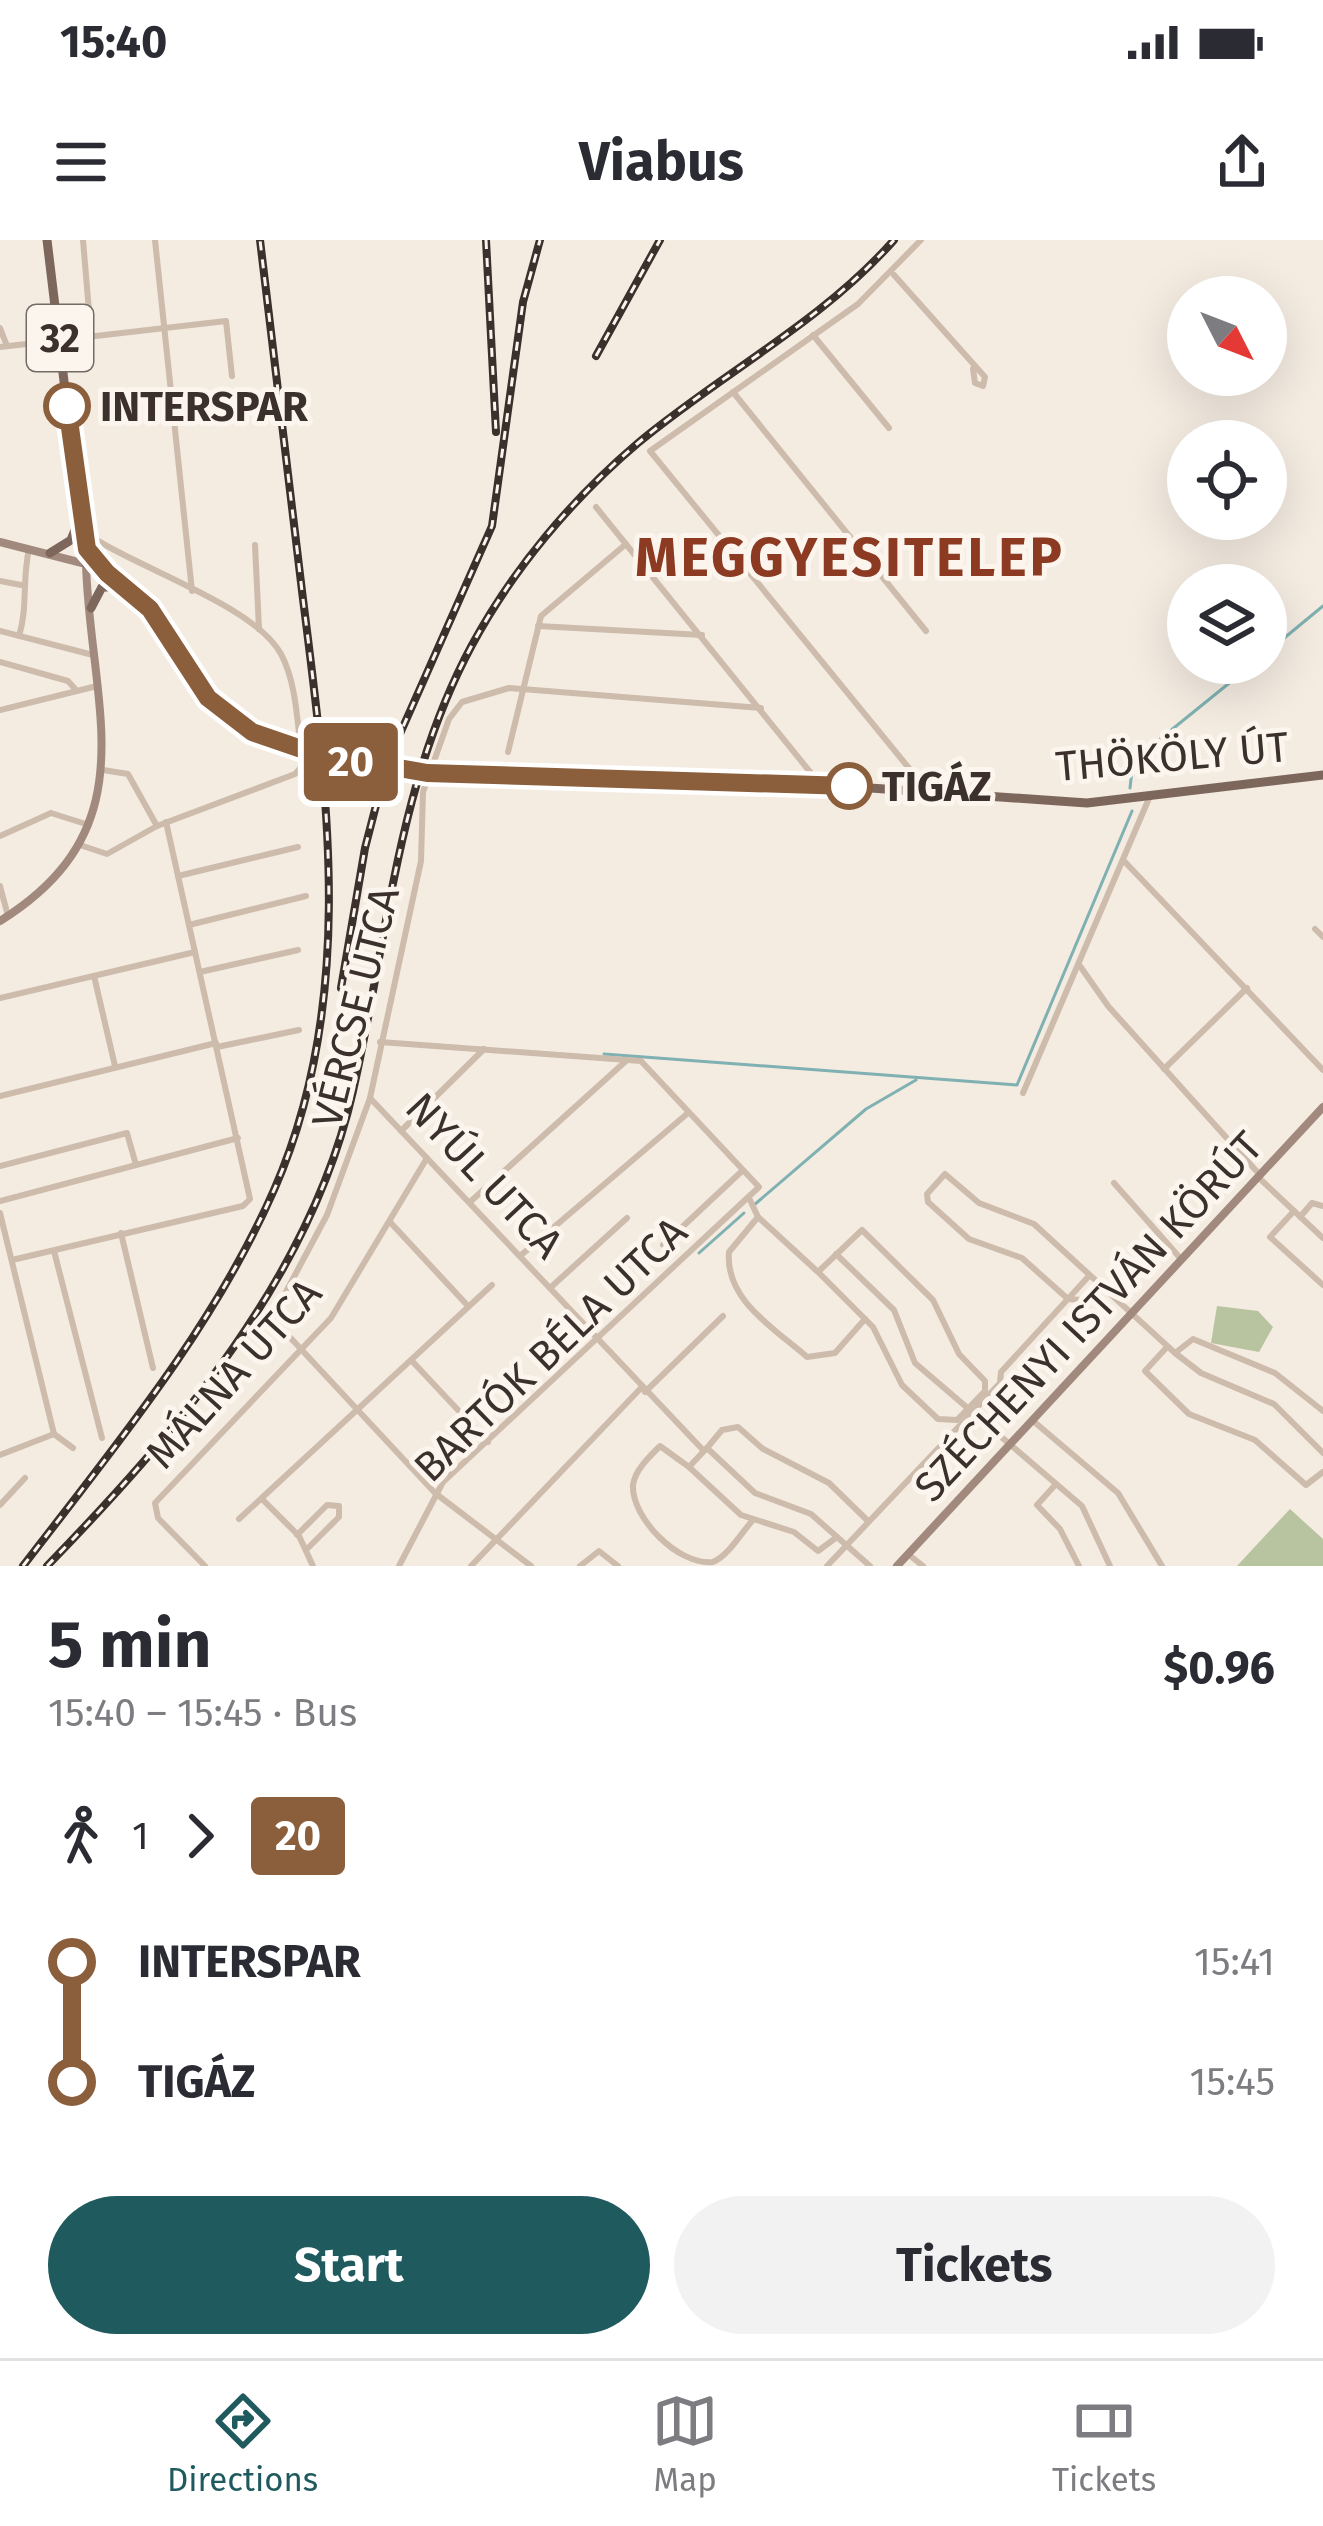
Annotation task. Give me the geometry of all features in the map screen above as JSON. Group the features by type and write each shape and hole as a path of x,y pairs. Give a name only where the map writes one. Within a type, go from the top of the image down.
{"main road":[{"name":"32","path":"47,240 86,564 129,589"},
{"path":"50,554 71,540 80,518"},
{"name":"32","path":"84,537 107,573"},
{"path":"91,608 103,586 129,589"},
{"name":"THÖKÖLY ÚT","path":"129,589 150,609 208,698 241,725 276,742 390,770 820,783 1087,803 1323,775"}],"street":[{"path":"83,240 91,335"},
{"path":"155,240 192,591"},
{"path":"921,240 893,274 650,451 917,778 921,791"},
{"path":"893,274 973,369"},
{"path":"0,328 3,346 226,321 232,376"},
{"path":"813,335 889,428"},
{"path":"732,391 926,632"},
{"path":"596,507 820,783"},
{"path":"80,844 107,854 166,822 295,774 303,764 283,657 259,629 84,537"},
{"path":"0,542 86,564 100,685 103,770 80,844 57,874 4,918"},
{"path":"508,752 541,616 626,544"},
{"path":"255,545 259,629"},
{"path":"19,636 25,606 21,585 29,549"},
{"path":"0,581 21,585"},
{"path":"537,626 702,635"},
{"path":"0,631 96,656"},
{"path":"0,662 68,680 76,691"},
{"path":"0,710 100,685"},
{"name":"VÉRCSE UTCA","path":"304,1349 272,1318 327,1214 370,1098 421,861 423,792 449,719 462,702 490,689 523,690"},
{"path":"523,690 761,708"},
{"path":"103,770 128,774 157,826"},
{"path":"1023,1093 1150,796"},
{"path":"0,836 51,812 89,825"},
{"path":"12,1260 243,1206 250,1196 166,822"},
{"path":"178,876 298,847"},
{"path":"1125,862 1323,1070"},
{"path":"0,886 4,918"},
{"path":"189,925 306,896"},
{"path":"1316,928 1323,937"},
{"path":"200,972 298,950"},
{"path":"0,998 195,952"},
{"path":"1080,966 1258,1176 1323,1238"},
{"path":"94,976 116,1066"},
{"path":"1164,1069 1247,988"},
{"path":"0,1096 116,1066 299,1030"},
{"path":"379,1041 627,1060 648,1066 742,1172 663,1245"},
{"path":"401,1131 484,1049"},
{"path":"470,1202 627,1060"},
{"name":"NYÚL UTCA","path":"370,1098 643,1390 705,1449 755,1493 811,1514 870,1566"},
{"name":"SZÉCHENYI ISTVÁN KÖRÚT","path":"897,1566 1323,1107"},
{"path":"520,1256 688,1113"},
{"path":"0,1166 128,1133 136,1165"},
{"path":"0,1201 238,1138"},
{"name":"MÁLNA UTCA","path":"205,1566 158,1518 155,1503 331,1318 427,1158"},
{"name":"BARTÓK BÉLA UTCA","path":"399,1566 435,1493 750,1200 758,1187 742,1172"},
{"path":"1100,1283 1082,1300 1068,1299 1022,1258 969,1239 928,1202 927,1194 945,1174 979,1204 1034,1224 1134,1311 1175,1353 1201,1372 1274,1405 1323,1453"},
{"path":"1114,1183 1181,1259"},
{"path":"750,1200 758,1217 866,1319 902,1385 921,1404 947,1422 969,1410 987,1385 959,1354 933,1300 862,1230 818,1272"},
{"path":"1323,1206 1312,1203 1270,1237 1323,1285"},
{"path":"0,1213 54,1434 73,1448"},
{"path":"758,1217 729,1252 730,1279 740,1297 807,1357 835,1353 866,1319"},
{"path":"550,1288 627,1218"},
{"path":"390,1222 468,1306"},
{"path":"122,1233 153,1368"},
{"path":"54,1250 102,1438"},
{"path":"836,1254 894,1310 915,1363 1082,1507 1110,1566"},
{"path":"826,1566 1089,1276"},
{"path":"239,1519 492,1285"},
{"path":"471,1566 643,1390 723,1316"},
{"path":"1175,1353 1193,1339 1275,1373 1323,1412"},
{"path":"1168,1346 1145,1371 1190,1414 1255,1441 1306,1485 1323,1472"},
{"path":"304,1349 435,1493 531,1566"},
{"path":"411,1360 488,1442"},
{"path":"1032,1420 1118,1492 1162,1566"},
{"path":"689,1467 722,1430 738,1427 763,1449 829,1483 868,1521"},
{"path":"0,1455 54,1434"},
{"path":"753,1520 718,1559 703,1564 684,1562 639,1516 633,1487 638,1471 660,1446 725,1503 753,1520 794,1532 818,1550 837,1537"},
{"path":"0,1505 25,1478"},
{"path":"1056,1484 1036,1505 1060,1529 1076,1564"},
{"path":"261,1498 308,1549 313,1566"},
{"path":"297,1535 327,1505 339,1506 339,1517 308,1549"},
{"path":"580,1566 599,1551 618,1566"},
{"path":"908,1554 922,1566"},
{"path":"516,1566 522,1558"}],"green space":[{"path":"1217,1306 1258,1311 1273,1327 1259,1352 1211,1343"},
{"path":"1290,1509 1323,1539 1323,1566 1237,1566"}],"waterway":[{"path":"1287,636 1323,606"},
{"path":"1130,788 1133,761 1228,684"},
{"path":"604,1054 1017,1085 1132,811"},
{"path":"754,1205 866,1109 916,1080"},
{"path":"699,1253 744,1213"}],"railway":[{"path":"23,1566 127,1431 222,1291 274,1190 300,1118 317,1044 329,894 326,818 260,240"},
{"path":"486,240 496,432"},
{"path":"341,988 365,848 387,763 492,526 523,302 540,240"},
{"path":"596,356 660,240"},
{"path":"47,1566 190,1406 272,1288 306,1225 333,1159 353,1091 397,864 426,753 447,698 488,617 546,536 614,465 835,296 894,240"}],"bus line":[{"name":"20","path":"67,406 87,549 150,609 208,698 252,732 313,753 390,770 737,778 849,786"}],"place":[{"name":"INTERSPAR","path":"67,406"},
{"name":"TIGÁZ","path":"849,786"}],"district":[{"name":"MEGGYESITELEP","path":"850,557"}]}
